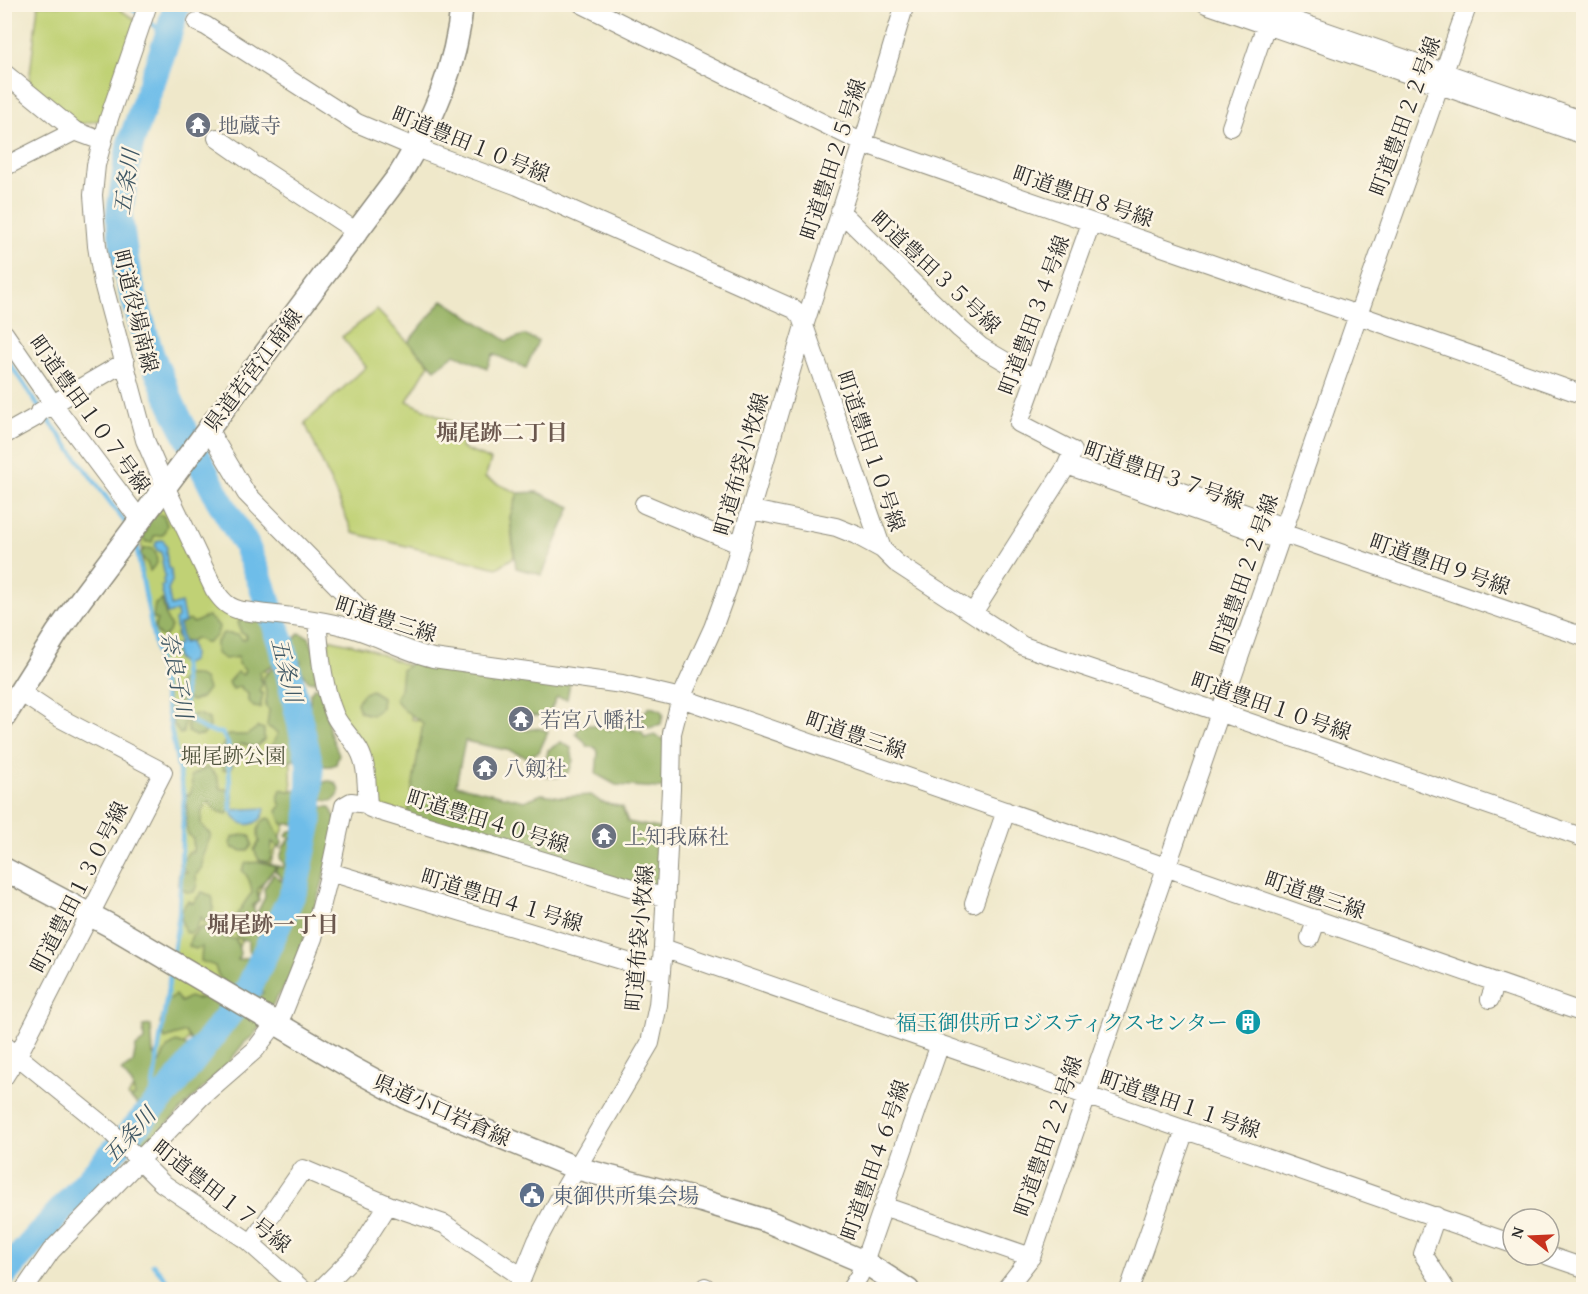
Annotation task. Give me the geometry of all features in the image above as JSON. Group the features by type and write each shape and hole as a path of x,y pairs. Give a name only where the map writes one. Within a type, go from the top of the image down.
{"main road":[{"name":"県道若宮江南線","path":"4,717 63,624 400,174 430,120 448,74 462,4"},
{"name":"県道小口岩倉線","path":"4,868 90,914 370,1079 411,1100 576,1168 749,1215 864,1262 908,1290"}],"street":[{"name":"町道役場南線","path":"148,4 102,141 94,178 95,226 104,283 143,434 167,484"},
{"name":"町道豊田８号線","path":"582,4 863,143 1584,395"},
{"name":"町道豊田２５号線","path":"804,326 905,4"},
{"path":"1206,4 1266,25 1584,122"},
{"path":"1247,4 1584,135"},
{"name":"町道豊田２２号線","path":"1005,1290 1030,1257 1468,4"},
{"name":"町道豊田１０号線","path":"197,22 357,123 518,186 794,309 801,317 882,549 896,563 1023,646 1584,838"},
{"path":"1231,127 1266,25"},
{"path":"4,73 75,131 102,141"},
{"path":"4,167 75,131"},
{"path":"217,138 357,232"},
{"name":"町道豊田３５号線","path":"840,211 960,329 981,347 1035,379"},
{"name":"町道豊田３４号線","path":"1070,458 1020,423 1091,223"},
{"name":"町道布袋小牧線","path":"520,1283 537,1241 576,1168 650,1043 658,1005 663,948 672,789 672,733 681,698 713,628 728,587 804,326"},
{"name":"町道豊田１０７号線","path":"4,333 47,408 140,520"},
{"path":"4,435 125,362"},
{"path":"207,431 246,494 362,611 373,636"},
{"path":"973,613 1070,458"},
{"name":"町道豊田３７号線","path":"1070,458 1282,534"},
{"name":"町道豊三線","path":"167,484 214,589 226,604 234,609 337,625 433,658 622,684 681,698 1317,919 1493,990 1584,1013"},
{"path":"644,504 741,545"},
{"path":"751,510 836,527 882,549"},
{"name":"町道豊田９号線","path":"1282,534 1584,638"},
{"path":"24,1290 51,1251 137,1159 201,1097 255,1050 273,1022 283,1013 308,952 330,872 344,806 351,802 368,804 365,764 359,750 336,718 328,695 310,620"},
{"name":"町道豊田１３０号線","path":"4,1077 11,1050 90,914 163,772 56,716 20,692"},
{"name":"町道豊田４０号線","path":"368,804 375,810 666,898"},
{"path":"974,903 1006,811"},
{"name":"町道豊田４１号線","path":"330,872 661,972"},
{"path":"1310,938 1317,919"},
{"name":"町道豊田１１号線","path":"663,948 1501,1240"},
{"name":"町道豊田４６号線","path":"850,1290 859,1276 940,1044"},
{"name":"町道豊田１７号線","path":"11,1050 110,1131 170,1190 251,1244 303,1290"},
{"path":"1130,1290 1185,1130"},
{"path":"251,1244 303,1168 388,1205 444,1224 520,1283"},
{"path":"320,1290 357,1253 388,1205"},
{"path":"883,1206 1030,1257"},
{"path":"1436,1216 1423,1254 1446,1290"},
{"path":"1561,1260 1584,1268"},
{"path":"703,1290 705,1287 708,1290"}],"green space":[{"path":"38,5 113,5 142,24 109,118 69,127 28,92"},
{"path":"443,300 507,341 524,335 538,341 526,368 493,354 487,368 455,354 435,369 408,342"},
{"path":"377,310 429,364 407,401 456,424 451,437 462,442 461,448 491,460 485,478 518,493 510,517 514,557 497,568 353,533 305,423 366,367 342,337"},
{"name":"堀尾跡公園","path":"165,486 214,589 243,611 261,654 290,749 292,794 284,828 239,947 193,1034 134,1101 128,1096 159,1048 179,915 184,797 166,691 144,595 140,520"},
{"path":"537,492 571,507 542,575 516,568 510,517 518,493"},
{"path":"154,513 164,516 167,525 163,535 154,536 152,542 146,542 142,536"},
{"path":"152,548 156,554 157,563 150,571 140,555 143,549"},
{"path":"162,600 167,620 171,626 164,637 157,633 155,626 157,620 153,618 155,604"},
{"path":"208,616 219,626 217,635 213,639 205,643 196,638 180,642 176,635 178,626 189,620 194,623"},
{"path":"251,616 264,620 272,628 271,640 281,651 282,660 260,672 263,683 259,691 263,694 260,708 254,707 248,701 248,694 242,690 241,686 233,689 228,682 237,672 243,675 245,670 238,664 238,657 225,659 216,653 216,643 223,633 238,635 243,640 247,638 241,633 238,622"},
{"path":"299,633 309,637 315,654 316,682 308,681 299,668 301,661 291,653 292,642"},
{"path":"328,639 367,648 419,669 411,719 427,722 414,816 380,806 374,799 333,696"},
{"path":"433,658 571,677 567,699 557,697 548,715 535,716 518,712 513,719 512,727 526,730 536,728 548,732 539,752 526,757 511,751 465,741 456,785 524,801 542,794 561,797 591,795 601,802 622,807 628,822 669,830 666,898 407,820 423,723 404,710 395,699 400,690 402,670 413,662"},
{"path":"281,666 284,673 281,684 287,693 288,702 296,718 297,725 294,733 300,743 294,760 284,763 281,753 275,756 272,745 278,733 267,726 269,710 265,706 267,696 263,678 271,669"},
{"path":"186,675 195,675 204,679 208,689 201,698 192,701 181,696 179,684"},
{"path":"315,687 321,689 330,733 339,754 336,764 328,766 323,765 319,760 314,725 309,720 310,693"},
{"path":"371,690 382,697 381,708 372,715 360,712 357,703 362,694"},
{"path":"180,700 187,702 187,706 183,733 180,734 173,723 171,708"},
{"path":"650,707 660,710 663,714 661,724 650,728 643,724 642,714"},
{"path":"194,714 209,719 210,727 203,735 195,736 188,732 187,724"},
{"path":"619,723 642,732 645,738 654,735 672,743 671,789 616,785 596,774 598,752 596,748 587,746 576,734 580,725 593,725 611,730"},
{"path":"258,727 264,729 264,740 256,747 241,744 234,749 234,762 231,769 223,770 217,757 228,735 247,735"},
{"path":"561,742 571,748 573,760 569,772 558,777 547,777 548,774 544,773 548,750"},
{"path":"207,767 216,775 221,789 232,793 233,806 227,814 215,810 209,801 202,810 201,824 211,835 203,855 202,867 196,875 197,885 194,892 187,892 178,885 179,873 187,872 179,864 189,852 193,852 193,839 187,830 186,823 185,796 191,793 191,776"},
{"path":"329,781 336,784 339,791 336,798 329,801 322,798 319,791 322,784"},
{"path":"281,789 288,791 303,789 306,808 311,814 311,825 305,830 309,839 288,870 293,875 285,881 275,871 278,866 283,868 284,864 280,858 284,846 291,838 286,836 288,832 295,830 298,833 302,829 300,821 294,824 282,824 277,811 281,806 278,799"},
{"path":"322,807 330,807 339,825 321,888 290,979 254,1035 140,1151 133,1147 130,1136 140,1128 145,1113 163,1102 169,1087 181,1072 199,1062 224,1030 236,1025 242,1008 263,993 261,986 266,968 272,968 278,939 287,923 284,919 308,873 304,866 311,859 310,844 319,833 313,830 315,812"},
{"path":"268,818 271,819 282,842 280,848 272,842 271,858 268,862 259,860 254,850 259,842 260,825"},
{"path":"246,834 251,837 252,845 248,850 233,848 230,843 233,837"},
{"path":"261,862 276,866 257,891 259,901 252,906 256,915 265,897 264,889 273,874 289,886 285,903 271,931 266,928 259,932 255,928 251,930 259,935 268,934 273,943 271,949 264,950 256,956 248,950 248,940 237,938 235,931 239,924 236,916 252,893 249,880 242,870 246,863"},
{"path":"202,892 212,896 211,914 204,923 201,917 196,929 190,933 185,932 181,916 182,909 188,901 193,903"},
{"path":"201,927 211,927 215,933 228,932 226,938 236,939 240,953 238,960 250,957 257,961 252,979 241,991 224,982 215,966 201,961 202,947 195,949 189,946 191,937"},
{"path":"207,985 231,1007 223,1027 205,1041 194,1045 185,1032 165,1039 160,1024 167,1001 175,995 181,1002 189,997 205,998"},
{"path":"151,1025 153,1054 159,1063 168,1047 176,1042 191,1047 171,1082 165,1083 162,1095 142,1108 130,1098 135,1096 132,1084 121,1071 133,1063 136,1047 144,1041 143,1026"}],"water":[{"path":"161,540 167,548 168,568 171,569 172,581 168,589 171,606 181,603 185,622 179,625 183,643 190,642 192,649 192,659 183,664 177,659 174,646 179,644 175,620 178,618 177,611 167,614 161,586 164,585 165,577 163,560 161,552 155,546 157,541"},
{"path":"265,808 258,821 249,824 240,822 231,810"}],"waterway":[{"path":"125,4 140,15"},
{"name":"五条川","path":"4,1274 174,1085 249,988 295,888 309,822 310,765 282,644 246,545 218,498 172,405 151,355 128,277 119,216 130,145 177,4"},
{"path":"147,20 168,36"},
{"name":"奈良子川","path":"4,355 39,407"},
{"name":"奈良子川","path":"44,414 127,525"},
{"name":"奈良子川","path":"135,540 184,797 179,915 173,955"},
{"path":"183,664 186,715 202,728 222,733 228,744 231,810"},
{"name":"奈良子川","path":"149,1112 171,969"},
{"path":"153,1264 175,1290"}],"place":[{"name":"地蔵寺","path":"198,125"},
{"name":"若宮八幡社","path":"521,719"},
{"name":"八剱社","path":"485,768"},
{"name":"上知我麻社","path":"604,836"},
{"name":"福玉御供所ロジスティクスセンター","path":"1248,1022"},
{"name":"東御供所集会場","path":"532,1195"}],"district":[{"name":"堀尾跡二丁目","path":"502,432"},
{"name":"堀尾跡一丁目","path":"273,924"}]}
